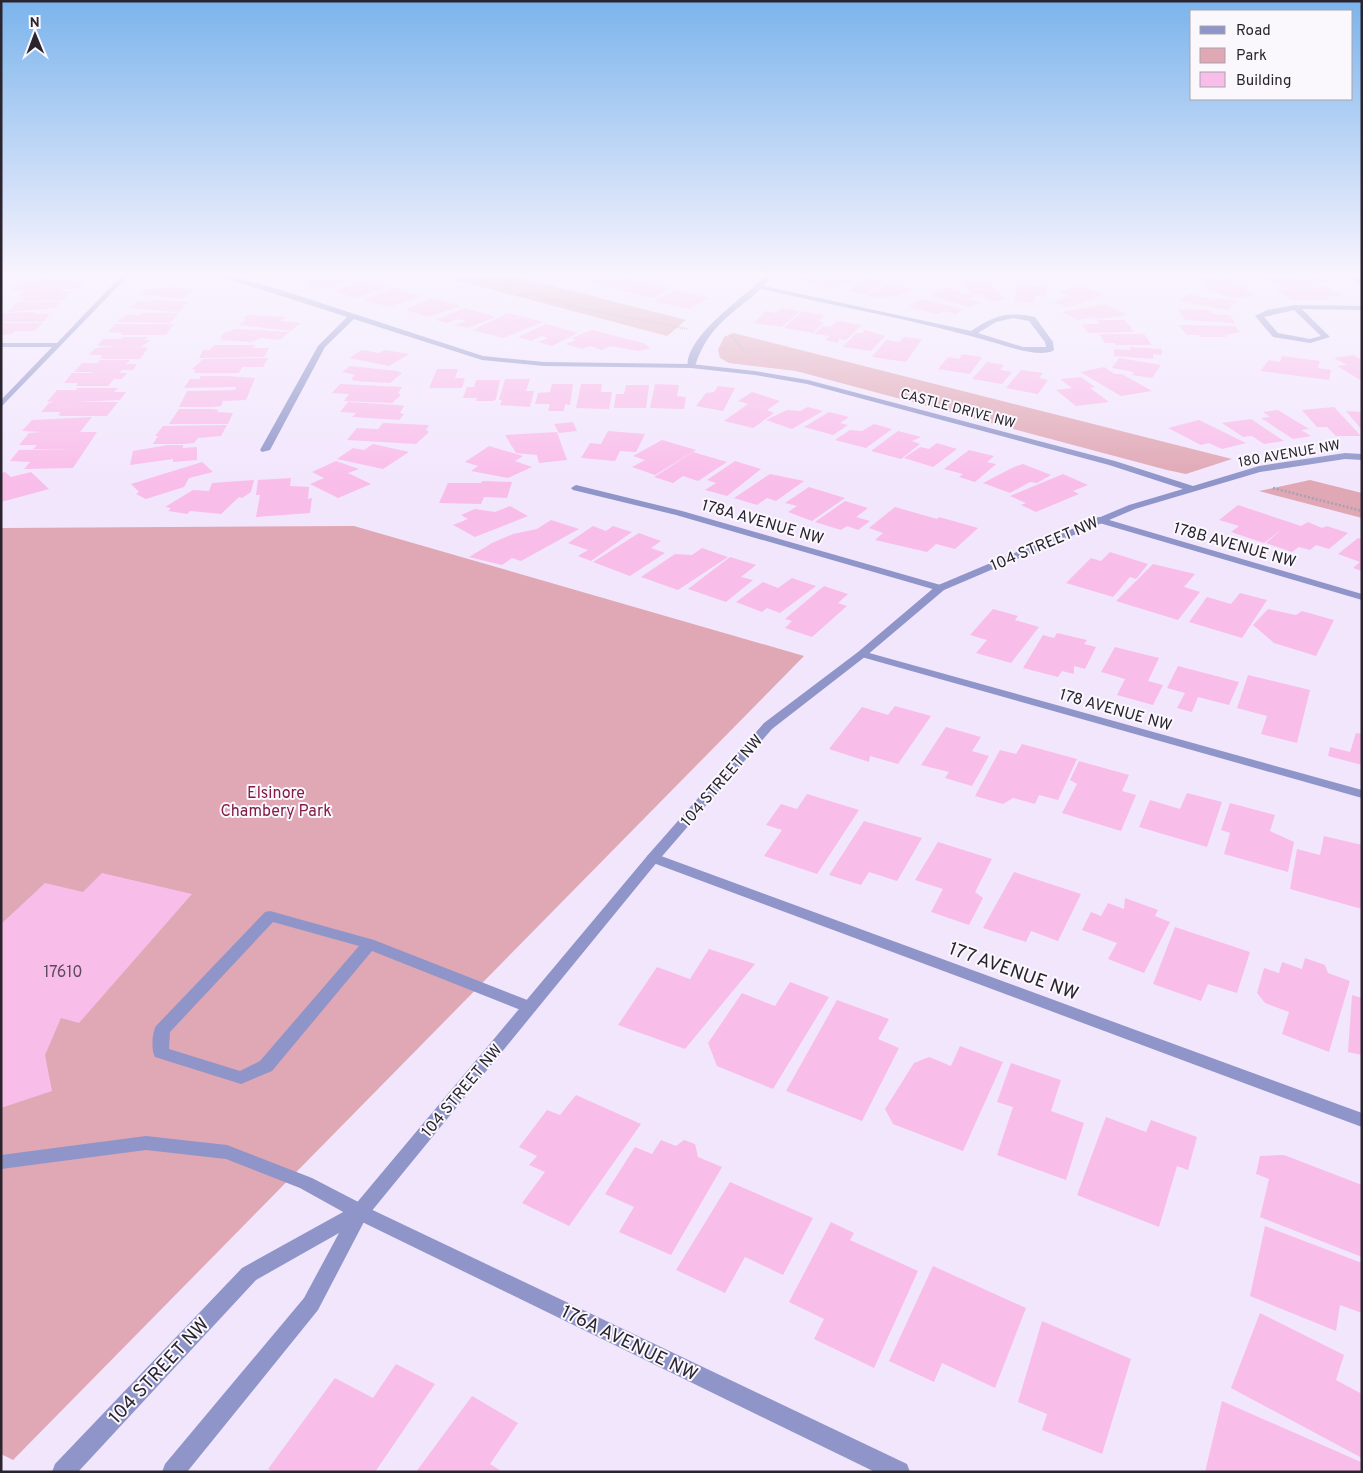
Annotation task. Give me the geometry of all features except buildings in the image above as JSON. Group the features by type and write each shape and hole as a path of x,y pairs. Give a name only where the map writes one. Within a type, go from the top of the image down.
{"street":[{"path":"265,450 324,344"},
{"name":"CASTLE DRIVE NW","path":"438,344 482,358 544,364 691,366 755,373 808,382 1112,463 1193,489"},
{"path":"691,366 699,344"},
{"path":"1005,344 1023,349 1050,350 1049,344"},
{"path":"1,345 57,345"},
{"path":"1,405 57,345"},
{"name":"180 AVENUE NW","path":"1193,489 1259,469 1345,456 1362,456"},
{"name":"178A AVENUE NW","path":"576,488 679,513 940,588"},
{"name":"104 STREET NW","path":"173,1472 311,1304 360,1212 653,858 768,726 862,654 940,588 1132,507 1193,489"},
{"name":"178B AVENUE NW","path":"1099,520 1362,597"},
{"name":"178 AVENUE NW","path":"862,654 1362,794"},
{"name":"177 AVENUE NW","path":"653,858 1362,1120"},
{"path":"369,944 266,1066 241,1078 161,1053 162,1030 270,916 369,944 529,1007"},
{"name":"176A AVENUE NW","path":"1,1162 146,1142 227,1152 306,1183 360,1212 899,1472"},
{"name":"104 STREET NW","path":"63,1472 249,1274 360,1212"}],"path":[{"path":"1268,487 1362,511"}],"green space":[{"path":"721,344 776,344 1232,459 1186,474 1167,470 796,371 729,363 720,358 718,350"},
{"path":"1310,480 1362,493 1362,518 1259,491"},
{"name":"Elsinore Chambery Park","path":"354,526 804,656 13,1460 1,1454 1,528"}]}
